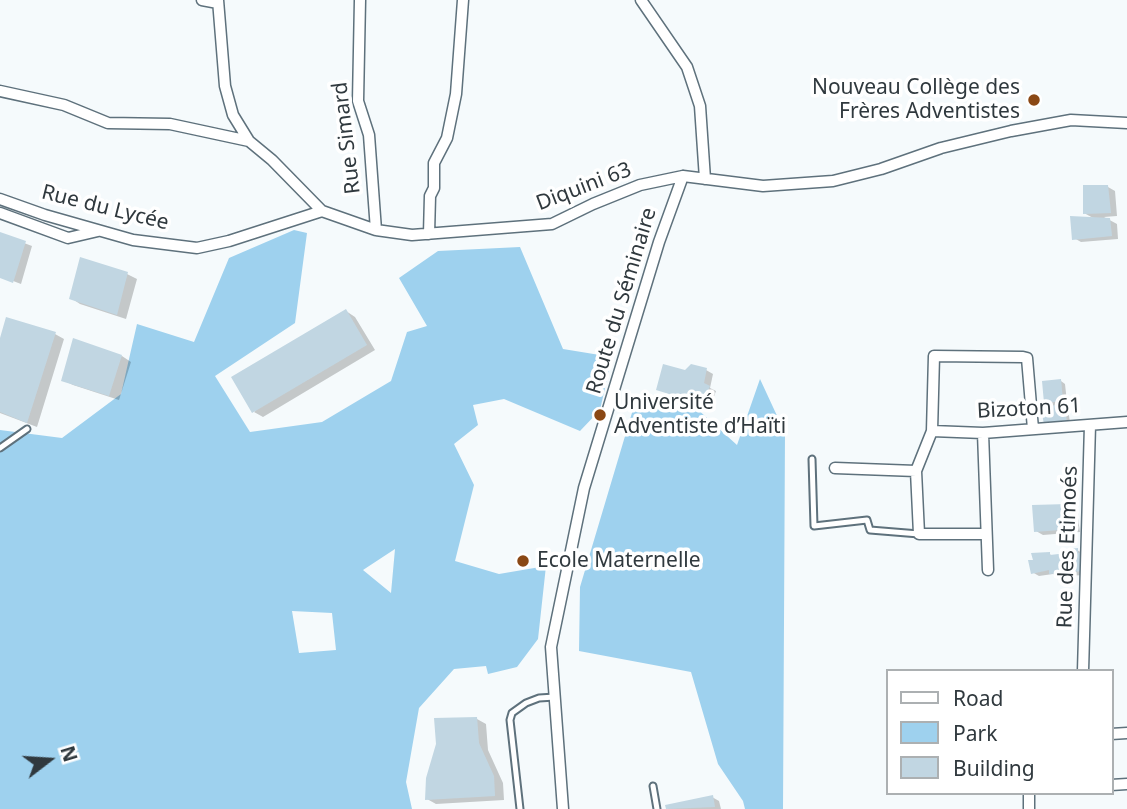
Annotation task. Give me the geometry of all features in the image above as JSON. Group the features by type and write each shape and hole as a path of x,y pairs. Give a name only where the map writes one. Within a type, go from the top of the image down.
{"street":[{"path":"202,0 218,1 225,86 233,115 249,141"},
{"name":"Rue Simard","path":"360,0 358,101 369,135 376,230"},
{"path":"429,234 434,163 447,138 456,94 463,0"},
{"path":"641,0 687,67 700,106 705,179"},
{"name":"Diquini 63","path":"0,91 64,105 108,123 170,124 249,141 272,160 322,211 376,230 396,234 429,234 552,224 593,204 640,186 683,176 763,186 833,181 881,169 941,148 1011,131 1071,120 1127,123"},
{"name":"Route du Séminaire","path":"563,809 551,647 584,488 659,242 683,176"},
{"name":"Rue du Lycée","path":"0,199 133,240 197,248 229,241 322,211"},
{"path":"0,213 68,238 99,230"},
{"path":"985,534 919,534 916,471 932,431 933,359 937,354 1027,358 1033,429"},
{"name":"Bizoton 61","path":"932,431 983,433 1127,422"},
{"name":"Rue des Etimoés","path":"1083,669 1090,425"},
{"path":"983,433 988,570"},
{"path":"835,468 916,471"}],"lane":[{"path":"0,448 27,429"},
{"path":"812,459 814,526 867,520 870,530 919,534"},
{"path":"520,809 510,720 512,713 526,703 555,697"},
{"path":"653,786 657,809"}],"green space":[{"path":"294,230 307,233 295,323 215,376 250,432 322,422 391,381 407,332 427,326 399,278 438,251 520,247 563,349 612,357 600,410 580,431 504,399 473,405 478,425 454,444 474,485 455,561 499,574 546,566 538,639 517,667 488,674 486,666 454,669 419,708 406,782 412,809 0,809 0,430 62,438 121,394 137,324 194,342 229,258","holes":["395,549 391,593 363,570","292,611 332,613 336,650 299,653"]},
{"path":"760,379 785,433 783,809 745,809 743,801 718,764 691,672 579,651 580,587 637,396 695,407 737,445"}],"building":[{"path":"1083,185 1108,185 1111,213 1083,214"},
{"path":"1070,216 1110,218 1112,236 1072,240"},
{"path":"0,232 26,241 13,283 0,278"},
{"path":"80,257 128,272 117,315 69,299"},
{"path":"346,309 367,345 252,413 231,377"},
{"path":"6,317 56,332 27,423 0,412 0,338"},
{"path":"73,338 122,355 109,396 61,381"},
{"path":"663,364 685,370 691,364 707,368 704,383 710,386 706,396 698,397 695,402 656,390"},
{"path":"1061,379 1063,401 1044,403 1042,381"},
{"path":"1064,404 1067,422 1044,425 1041,407"},
{"path":"1068,504 1069,512 1072,512 1073,529 1034,532 1032,505"},
{"path":"1078,548 1078,553 1083,552 1083,571 1049,574 1049,570 1031,574 1028,560 1033,560 1031,553 1050,552 1050,555 1067,553 1067,549"},
{"path":"477,717 479,743 494,776 495,796 425,800 426,778 436,744 434,718"},
{"path":"713,795 715,807 666,809 665,805"}],"place":[{"name":"Nouveau Collège des Frères Adventistes","path":"1034,100"},
{"name":"Université Adventiste d’Haïti","path":"600,415"},
{"name":"Ecole Maternelle","path":"523,561"}]}
